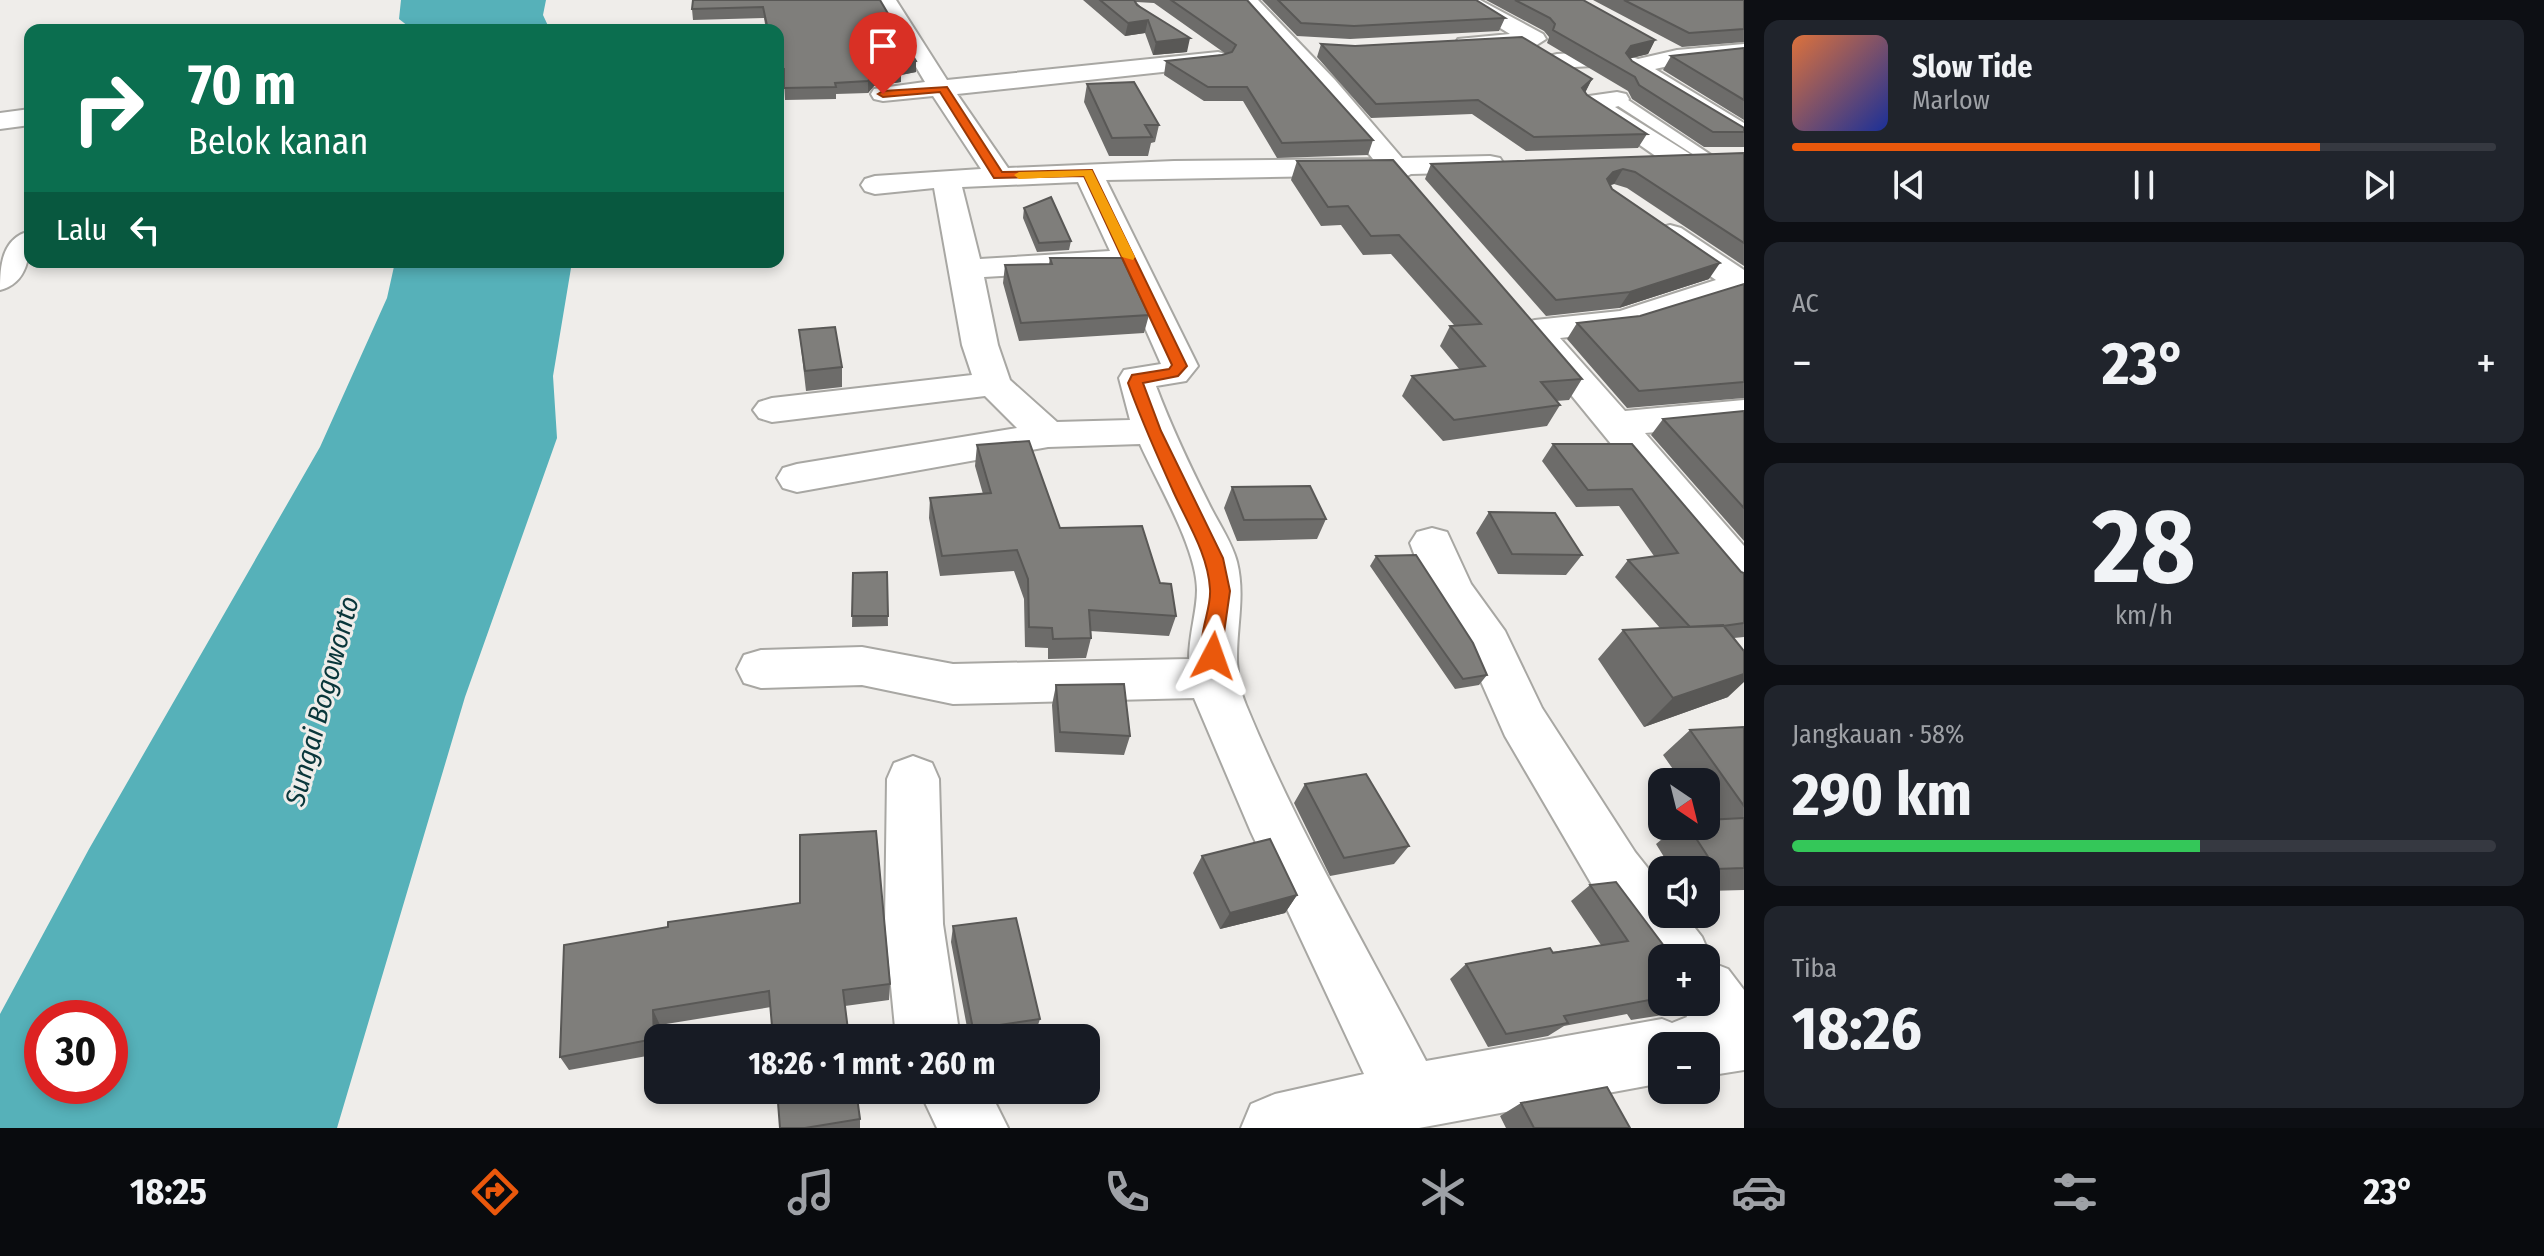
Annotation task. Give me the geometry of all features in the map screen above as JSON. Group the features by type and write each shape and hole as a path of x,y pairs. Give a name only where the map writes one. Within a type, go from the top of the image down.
{"street":[{"path":"886,0 908,41 999,176"},
{"path":"1246,0 1326,85 1424,201"},
{"path":"1474,6 1531,7"},
{"path":"1442,45 1535,39 1474,6"},
{"path":"1641,39 1677,57"},
{"path":"883,94 1218,59 1192,41"},
{"path":"1523,41 1612,95"},
{"path":"1289,46 1323,46"},
{"path":"1635,66 1677,57 1744,51"},
{"path":"1557,61 1612,58 1635,66 1744,134"},
{"path":"1666,87 1612,95 1591,102 1680,160"},
{"path":"0,121 24,118"},
{"path":"1634,161 1744,157"},
{"path":"875,185 1088,173 1512,164"},
{"path":"1088,173 1180,366 1173,373 1137,378 1136,383 1153,431 1214,558 1220,591 1212,634 1213,678 1220,703 1278,832 1409,1097"},
{"path":"946,179 980,345 993,384 1048,435"},
{"path":"1650,221 1736,272 1735,285 1646,311 1628,320 1525,318 1744,575"},
{"path":"0,280 24,248"},
{"path":"965,269 1130,259"},
{"path":"772,410 993,384"},
{"path":"1617,424 1744,412"},
{"path":"797,478 1048,435 1153,431"},
{"path":"1432,543 1451,591 1488,644 1523,721 1615,871 1670,944"},
{"path":"761,669 862,666 953,684 1213,678"},
{"path":"913,779 914,924 926,1024"},
{"path":"1275,1128 1409,1097 1648,1054"},
{"path":"960,1104 974,1128"}],"lane":[{"path":"1612,95 1710,159"}],"water":[{"path":"401,0 546,0 543,15 547,24 405,24 399,19"},
{"name":"Sungai Bogowonto","path":"394,268 571,268 553,376 557,438 465,697 337,1128 0,1128 0,1014 89,849 320,447 387,298"}],"building":[{"path":"693,0 880,0 916,61 901,64 902,71 874,75 868,81 835,83 836,87 784,88 784,24 767,24 763,7 692,9"},
{"path":"1100,0 1134,0 1137,5 1190,38 1156,42 1148,20 1128,23"},
{"path":"1171,0 1247,0 1373,140 1282,143 1247,87 1208,87 1166,61 1222,55 1232,52 1236,45"},
{"path":"1278,0 1476,0 1505,18 1354,26 1301,23"},
{"path":"1515,0 1583,0 1655,40 1631,46 1626,53 1632,61 1744,128 1744,132 1713,132 1639,85 1635,77 1553,30 1555,24 1550,18"},
{"path":"1624,0 1744,0 1744,29 1689,33"},
{"path":"1522,37 1592,79 1582,88 1587,95 1647,134 1534,137 1478,100 1376,104 1321,44 1355,46"},
{"path":"1744,48 1744,100 1671,56"},
{"path":"1134,82 1159,125 1145,125 1152,137 1112,138 1087,84"},
{"path":"1744,153 1744,243 1635,172 1623,169 1613,172 1607,179 1612,189 1720,263 1630,292 1556,300 1431,164"},
{"path":"1393,160 1582,379 1541,382 1560,405 1454,420 1412,376 1485,366 1450,326 1481,324 1399,235 1371,236 1348,206 1328,207 1297,161"},
{"path":"1051,197 1071,241 1039,243 1024,208"},
{"path":"1050,258 1122,258 1149,315 1021,323 1005,265 1052,264"},
{"path":"1744,284 1744,382 1639,391 1577,323 1640,316"},
{"path":"835,327 842,367 805,371 799,330"},
{"path":"1744,411 1744,508 1663,419"},
{"path":"1029,441 1060,528 1142,526 1160,583 1171,584 1176,616 1089,610 1091,638 1053,639 1052,628 1029,627 1028,579 1017,550 942,556 930,498 991,493 977,445"},
{"path":"1553,444 1632,444 1744,573 1744,623 1690,627 1628,560 1678,553 1632,489 1588,490"},
{"path":"1310,486 1326,519 1244,520 1232,487"},
{"path":"1489,512 1555,513 1582,555 1512,554"},
{"path":"1416,555 1473,643 1487,675 1463,679 1376,556"},
{"path":"887,572 888,616 852,616 853,573"},
{"path":"1723,625 1744,651 1744,674 1673,698 1623,630"},
{"path":"1124,684 1130,736 1060,732 1056,685"},
{"path":"1744,727 1744,806 1720,768 1690,730"},
{"path":"1366,774 1409,846 1344,858 1305,784"},
{"path":"1744,818 1744,868 1720,869 1720,856 1708,856 1697,840 1720,840 1720,819"},
{"path":"876,831 890,984 843,990 847,1024 772,1024 769,991 653,1010 653,1024 644,1024 644,1041 560,1057 564,945 668,927 668,922 800,903 800,835"},
{"path":"1270,839 1297,895 1230,913 1202,856"},
{"path":"1616,882 1662,944 1648,944 1648,1000 1564,1016 1568,1023 1506,1034 1466,964 1550,948 1553,953 1628,941 1590,885"},
{"path":"1016,918 1040,1019 1006,1024 972,1024 953,926"},
{"path":"1607,1087 1630,1128 1534,1128 1521,1103"},
{"path":"778,1104 858,1104 860,1119 805,1128 780,1128"}],"slow traffic":[{"path":"1019,175 1088,173 1129,257"}],"route":[{"path":"883,94 943,89 999,176 1088,173 1180,366 1173,373 1137,378 1136,383 1153,431 1214,558 1220,591 1212,634 1213,656"}]}
